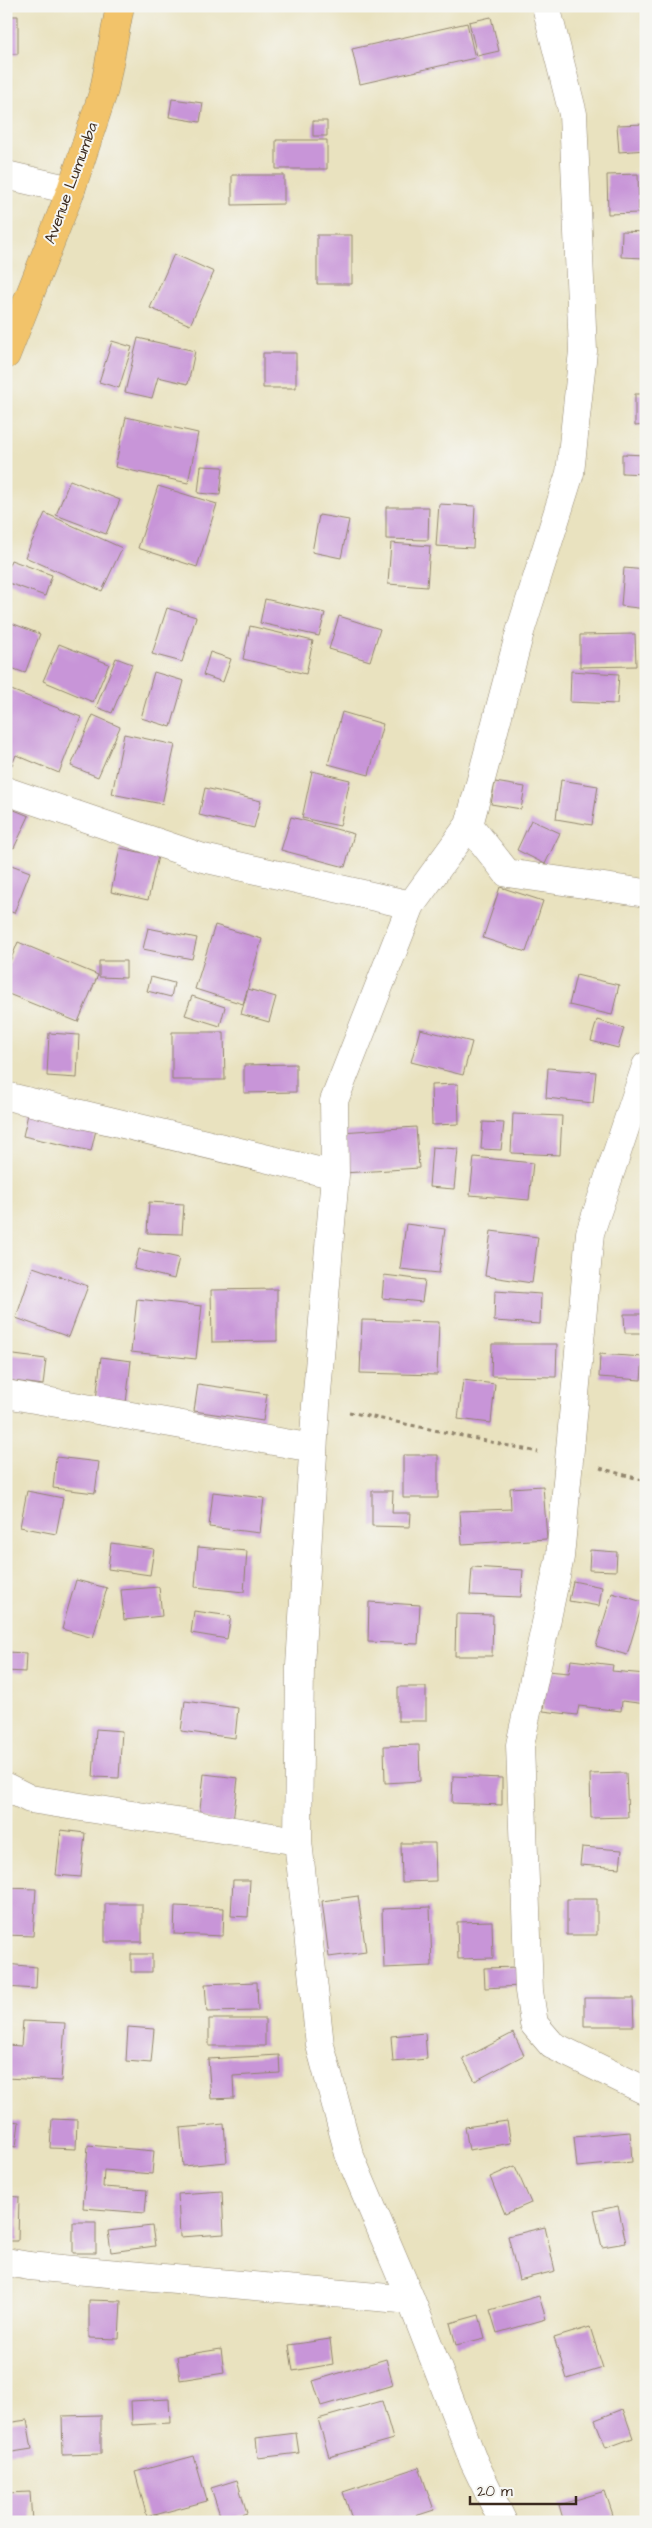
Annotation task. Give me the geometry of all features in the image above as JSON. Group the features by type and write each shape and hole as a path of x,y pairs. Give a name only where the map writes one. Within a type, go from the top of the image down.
{"main road":[{"name":"Avenue Lumumba","path":"6,355 71,190 104,90 120,6"}],"street":[{"path":"503,2522 474,2462 411,2300 349,2154 320,2045 298,1841 300,1666 313,1448 334,1175 334,1101 410,905 470,825 520,632 570,473 583,351 573,114 546,6"},
{"path":"6,174 71,190"},
{"path":"6,790 203,858 410,905"},
{"path":"470,825 507,873 646,892"},
{"path":"646,1066 590,1233 560,1557 520,1745 529,1991 534,2024 552,2045 646,2091"},
{"path":"6,1096 334,1175"},
{"path":"6,1394 313,1448"},
{"path":"6,1787 30,1799 298,1841"},
{"path":"6,2262 29,2266 411,2300"}],"path":[{"path":"316,1405 570,1459 646,1481"}],"building":[{"path":"6,16 18,16 18,54 6,54"},
{"path":"491,17 499,51 477,56 469,22"},
{"path":"467,23 475,58 360,84 352,49"},
{"path":"172,99 203,103 200,122 169,117"},
{"path":"313,121 327,121 327,136 313,136"},
{"path":"646,124 646,150 619,152 617,125"},
{"path":"276,140 327,140 327,169 276,169"},
{"path":"638,174 639,213 608,214 607,175"},
{"path":"232,175 284,175 284,204 232,205"},
{"path":"622,231 646,232 646,258 621,257"},
{"path":"317,235 352,235 352,284 317,284"},
{"path":"174,254 214,272 190,325 150,308"},
{"path":"138,338 195,351 188,384 158,377 152,398 125,392"},
{"path":"112,341 132,347 119,388 99,382"},
{"path":"263,353 296,353 296,388 263,388"},
{"path":"635,394 646,394 646,425 635,426"},
{"path":"126,417 198,433 188,483 115,467"},
{"path":"622,454 646,455 646,474 622,473"},
{"path":"201,466 223,467 220,495 198,493"},
{"path":"70,480 120,500 106,534 56,515"},
{"path":"158,486 217,504 197,567 138,548"},
{"path":"439,504 475,506 473,548 436,546"},
{"path":"386,507 429,507 428,540 386,539"},
{"path":"45,513 122,548 102,591 25,557"},
{"path":"319,515 349,520 341,558 312,552"},
{"path":"391,543 430,546 427,587 388,584"},
{"path":"11,560 52,575 45,596 6,582 6,572"},
{"path":"624,568 646,570 646,609 621,606"},
{"path":"265,599 325,613 319,636 260,623"},
{"path":"167,608 196,617 182,662 152,654"},
{"path":"339,616 380,629 370,661 329,649"},
{"path":"6,621 40,634 25,673 6,666"},
{"path":"250,626 313,641 306,674 243,659"},
{"path":"635,634 636,666 580,667 580,635"},
{"path":"59,644 109,664 93,702 43,681"},
{"path":"210,652 231,659 223,682 203,675"},
{"path":"116,658 132,664 112,713 96,707"},
{"path":"571,671 619,674 617,704 570,702"},
{"path":"154,672 184,681 171,727 141,718"},
{"path":"6,688 81,717 59,773 16,755 12,765 6,763"},
{"path":"342,712 383,724 369,775 328,764"},
{"path":"93,715 120,727 98,777 71,766"},
{"path":"124,734 175,745 162,804 112,794"},
{"path":"312,771 350,780 340,826 302,818"},
{"path":"561,780 598,786 592,825 556,819"},
{"path":"495,782 525,787 521,809 491,804"},
{"path":"205,788 261,801 254,828 199,815"},
{"path":"7,807 29,816 14,848 6,845"},
{"path":"291,817 354,834 345,867 281,850"},
{"path":"531,820 560,833 545,864 517,850"},
{"path":"120,848 158,856 148,900 111,892"},
{"path":"6,863 30,872 14,913 6,910"},
{"path":"500,887 543,901 526,952 483,938"},
{"path":"215,925 262,939 243,1004 195,989"},
{"path":"148,928 197,938 192,959 143,949"},
{"path":"18,942 98,975 78,1022 6,993 6,971"},
{"path":"99,961 126,961 126,978 99,977"},
{"path":"576,975 619,985 612,1015 569,1005"},
{"path":"151,977 174,983 171,997 147,991"},
{"path":"248,989 276,997 269,1022 241,1014"},
{"path":"192,996 225,1007 220,1026 185,1015"},
{"path":"597,1020 624,1028 618,1048 591,1041"},
{"path":"420,1029 472,1042 463,1075 411,1062"},
{"path":"172,1032 224,1032 225,1080 172,1080"},
{"path":"49,1033 79,1035 77,1078 47,1076"},
{"path":"296,1064 296,1092 244,1093 244,1065"},
{"path":"548,1068 596,1072 593,1103 546,1098"},
{"path":"458,1084 459,1124 432,1125 431,1085"},
{"path":"28,1114 96,1130 91,1151 23,1136"},
{"path":"513,1114 562,1116 560,1155 511,1153"},
{"path":"483,1122 504,1123 501,1150 481,1149"},
{"path":"416,1127 419,1168 344,1173 341,1132"},
{"path":"432,1147 458,1149 454,1189 429,1187"},
{"path":"474,1157 533,1163 529,1200 470,1195"},
{"path":"149,1202 184,1204 182,1234 147,1233"},
{"path":"406,1224 445,1229 439,1273 400,1269"},
{"path":"491,1231 538,1237 532,1283 485,1276"},
{"path":"139,1249 179,1258 174,1279 134,1269"},
{"path":"33,1267 88,1286 69,1337 16,1318"},
{"path":"384,1275 425,1280 422,1302 382,1298"},
{"path":"277,1289 277,1341 212,1342 211,1290"},
{"path":"495,1291 541,1294 540,1324 494,1321"},
{"path":"137,1299 202,1306 196,1359 131,1352"},
{"path":"624,1314 646,1314 646,1333 625,1333"},
{"path":"362,1320 439,1322 437,1375 360,1373"},
{"path":"492,1344 557,1344 556,1377 491,1376"},
{"path":"6,1354 46,1359 43,1385 6,1380"},
{"path":"600,1354 643,1357 641,1380 599,1377"},
{"path":"101,1357 131,1361 126,1403 96,1400"},
{"path":"463,1380 495,1384 491,1423 458,1419"},
{"path":"198,1384 267,1394 263,1421 194,1411"},
{"path":"403,1455 438,1455 438,1498 403,1498"},
{"path":"56,1457 99,1462 95,1493 53,1488"},
{"path":"543,1486 547,1539 462,1544 460,1511 511,1509 510,1488"},
{"path":"27,1491 63,1498 56,1534 20,1527"},
{"path":"372,1491 393,1491 392,1513 411,1513 410,1527 372,1526"},
{"path":"213,1492 264,1498 260,1533 209,1527"},
{"path":"111,1543 154,1549 150,1575 108,1569"},
{"path":"198,1547 247,1551 244,1592 195,1587"},
{"path":"590,1550 617,1552 616,1571 589,1570"},
{"path":"472,1567 523,1570 521,1597 470,1595"},
{"path":"76,1580 107,1588 93,1638 62,1629"},
{"path":"573,1581 602,1587 599,1606 569,1601"},
{"path":"159,1587 162,1616 124,1620 121,1590"},
{"path":"612,1593 643,1602 627,1655 596,1646"},
{"path":"369,1602 420,1605 418,1644 368,1642"},
{"path":"194,1611 231,1616 227,1639 191,1633"},
{"path":"456,1614 493,1615 492,1656 455,1656"},
{"path":"6,1652 26,1653 25,1672 6,1671"},
{"path":"571,1660 613,1665 612,1671 646,1674 646,1704 622,1701 621,1711 579,1706 577,1715 543,1711 547,1671 569,1673"},
{"path":"398,1687 426,1687 426,1721 398,1721"},
{"path":"185,1701 238,1708 235,1738 181,1731"},
{"path":"96,1729 122,1731 119,1778 93,1777"},
{"path":"419,1745 420,1781 385,1783 384,1746"},
{"path":"626,1773 628,1817 591,1818 590,1774"},
{"path":"204,1774 238,1778 233,1822 199,1818"},
{"path":"453,1776 502,1778 502,1805 452,1803"},
{"path":"61,1830 85,1833 81,1877 56,1875"},
{"path":"401,1843 435,1843 436,1881 402,1882"},
{"path":"582,1847 622,1850 620,1868 580,1865"},
{"path":"233,1880 250,1880 248,1917 231,1916"},
{"path":"6,1888 36,1889 33,1936 6,1935"},
{"path":"358,1896 366,1952 329,1957 322,1901"},
{"path":"567,1899 597,1899 597,1935 567,1935"},
{"path":"105,1904 142,1904 142,1942 105,1942"},
{"path":"175,1906 224,1908 223,1936 174,1934"},
{"path":"430,1907 432,1966 384,1968 382,1909"},
{"path":"492,1921 493,1958 458,1959 457,1922"},
{"path":"131,1954 152,1954 152,1972 131,1972"},
{"path":"6,1964 37,1967 36,1989 6,1987"},
{"path":"518,1967 520,1986 485,1988 484,1968"},
{"path":"257,1982 258,2011 207,2012 205,1984"},
{"path":"584,1998 633,1998 634,2026 584,2026"},
{"path":"209,2019 265,2019 265,2046 209,2046"},
{"path":"23,2021 65,2023 61,2081 6,2078 7,2045 21,2046"},
{"path":"128,2027 154,2029 151,2063 126,2061"},
{"path":"425,2033 427,2059 393,2062 391,2036"},
{"path":"513,2033 524,2055 475,2081 463,2059"},
{"path":"279,2055 280,2073 233,2076 234,2098 211,2099 208,2059"},
{"path":"52,2119 77,2120 76,2149 50,2148"},
{"path":"6,2120 19,2122 16,2147 6,2145"},
{"path":"507,2121 511,2143 469,2150 465,2127"},
{"path":"224,2124 227,2162 183,2166 180,2128"},
{"path":"630,2132 632,2162 577,2167 574,2137"},
{"path":"88,2145 154,2151 152,2174 104,2170 103,2187 147,2190 145,2213 83,2208"},
{"path":"515,2166 531,2203 505,2214 490,2177"},
{"path":"222,2191 224,2234 180,2237 178,2194"},
{"path":"6,2196 19,2197 18,2241 6,2241"},
{"path":"618,2206 626,2243 602,2247 594,2211"},
{"path":"73,2222 96,2222 96,2253 73,2253"},
{"path":"152,2226 155,2246 111,2252 108,2231"},
{"path":"545,2227 555,2271 519,2280 508,2236"},
{"path":"539,2296 546,2319 497,2333 490,2310"},
{"path":"89,2300 121,2301 119,2339 89,2338"},
{"path":"479,2315 485,2338 456,2345 450,2323"},
{"path":"590,2327 603,2368 567,2379 554,2338"},
{"path":"330,2339 333,2364 293,2371 289,2345"},
{"path":"221,2349 224,2373 180,2380 177,2356"},
{"path":"386,2359 393,2385 321,2406 313,2381"},
{"path":"169,2399 170,2423 132,2425 131,2401"},
{"path":"382,2401 393,2439 329,2457 318,2419"},
{"path":"623,2409 633,2438 606,2448 595,2420"},
{"path":"101,2415 101,2454 63,2455 62,2416"},
{"path":"27,2420 32,2449 6,2453 6,2423"},
{"path":"296,2433 299,2453 258,2458 256,2438"},
{"path":"194,2456 207,2501 147,2517 135,2472"},
{"path":"419,2467 434,2510 397,2522 353,2522 343,2492"},
{"path":"237,2480 247,2513 222,2521 211,2488"},
{"path":"605,2491 613,2515 590,2522 564,2522 559,2505"},
{"path":"30,2492 32,2522 6,2522 6,2493"}]}
